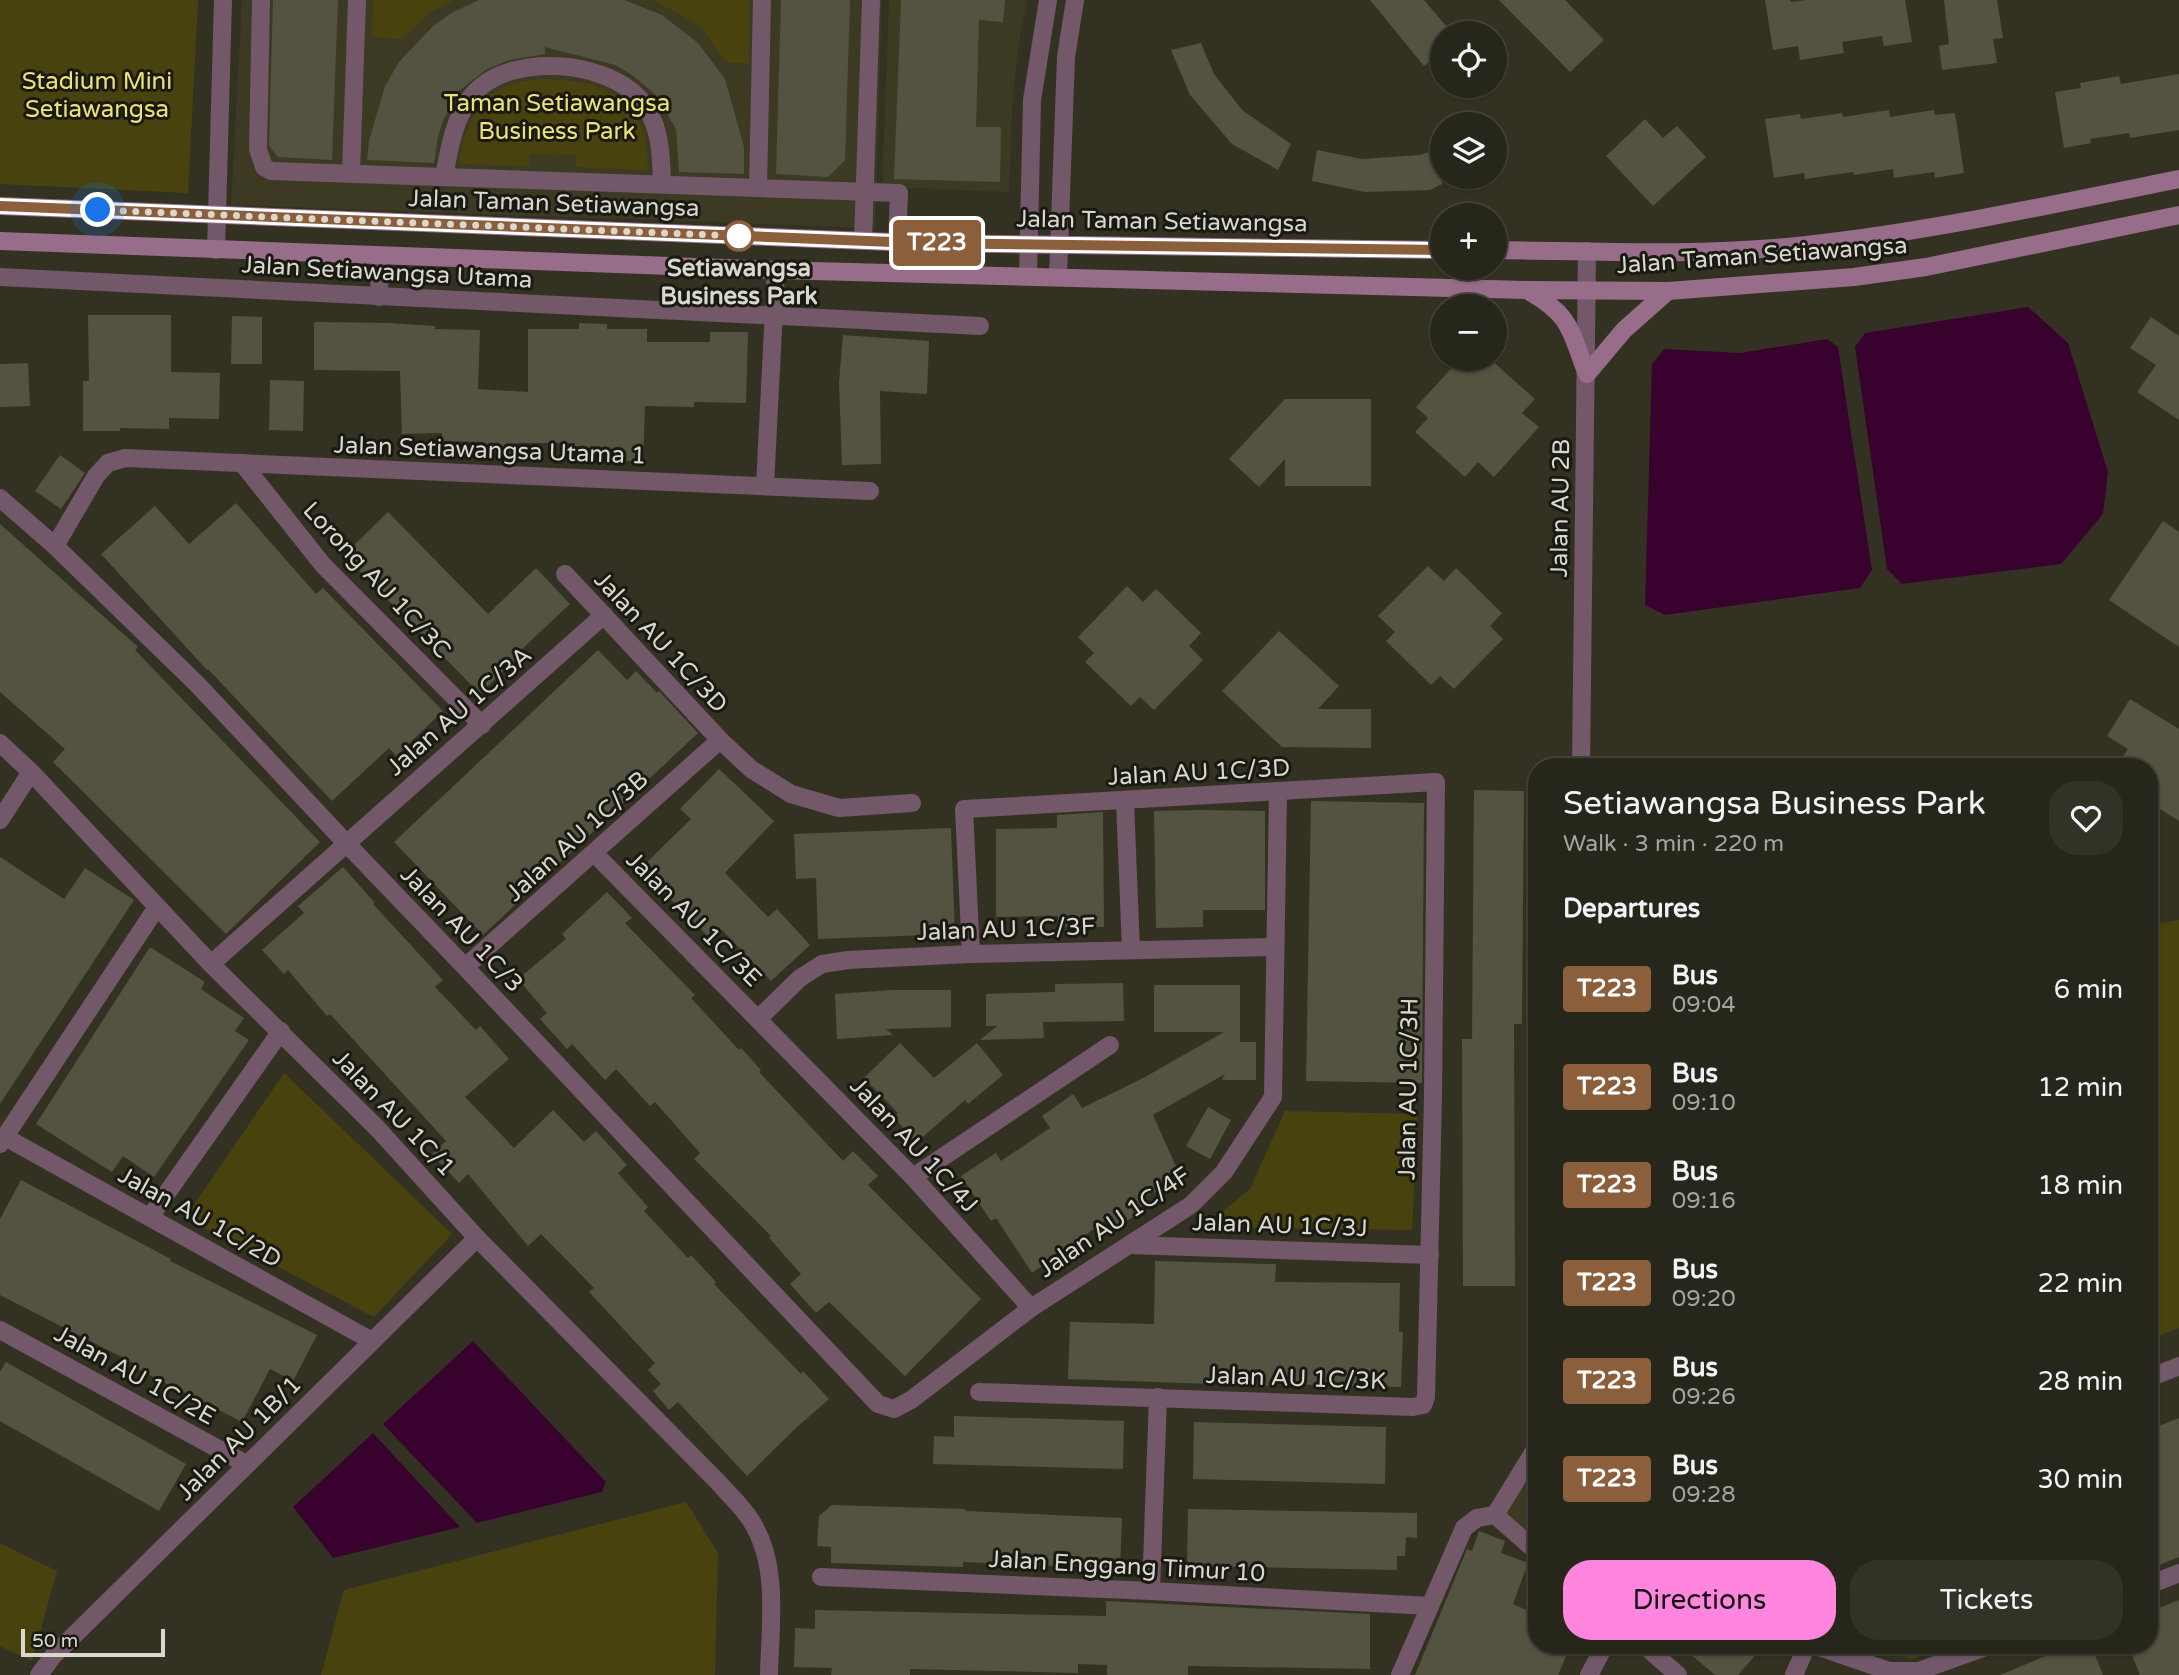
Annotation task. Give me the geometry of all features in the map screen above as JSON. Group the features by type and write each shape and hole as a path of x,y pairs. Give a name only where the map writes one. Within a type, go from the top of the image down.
{"main road":[{"name":"Jalan Taman Setiawangsa","path":"1507,250 1713,250 1785,247 1908,232 2179,178"},
{"name":"Jalan Taman Setiawangsa","path":"0,206 863,241 1430,250"},
{"name":"Jalan Taman Setiawangsa","path":"0,241 776,270 1527,290 1668,291 1854,277 1926,267 2179,215"},
{"path":"1527,290 1552,304 1566,318 1587,374 1624,330 1668,291"}],"street":[{"path":"216,250 223,0"},
{"path":"261,0 258,149 264,167 271,171 899,193 897,242"},
{"path":"351,173 357,0"},
{"path":"758,188 762,0"},
{"path":"863,241 871,0"},
{"path":"1028,276 1030,129 1035,70 1048,0"},
{"path":"1058,276 1066,57 1075,0"},
{"path":"1035,70 1066,57"},
{"path":"444,177 459,117 475,92 502,74 520,68 556,67 608,76 639,99 657,130 662,159 662,184"},
{"name":"Jalan AU 2B","path":"1581,758 1587,251"},
{"path":"379,298 380,256"},
{"path":"765,486 776,270"},
{"name":"Jalan Setiawangsa Utama","path":"0,277 980,326"},
{"name":"Jalan Setiawangsa Utama 1","path":"55,546 96,476 108,463 125,458 870,491"},
{"name":"Lorong AU 1C/3C","path":"242,463 323,565 482,725"},
{"name":"Jalan AU 1C/3","path":"0,498 55,546 197,684 878,1404"},
{"name":"Jalan AU 1C/3D","path":"565,574 720,740 751,769 791,794 839,808 912,803"},
{"name":"Jalan AU 1C/3A","path":"211,964 604,615"},
{"name":"Jalan AU 1C/3B","path":"466,967 720,740"},
{"name":"Jalan AU 1C/1","path":"0,743 31,772 211,964 377,1128 477,1238 718,1482 751,1520 767,1559 772,1582 769,1675"},
{"path":"0,820 31,772"},
{"name":"Jalan AU 1C/3D","path":"971,954 964,809 1436,782"},
{"name":"Jalan AU 1C/3H","path":"1426,1397 1436,782"},
{"name":"Jalan AU 1C/4F","path":"878,1404 894,1409 911,1400 1031,1308 1191,1205 1224,1172 1273,1097 1278,793"},
{"path":"1125,801 1131,950"},
{"name":"Jalan AU 1C/3E","path":"594,854 758,1019"},
{"path":"2,1140 158,907"},
{"name":"Jalan AU 1C/3F","path":"758,1019 800,978 822,964 848,960 971,954 1275,947"},
{"name":"Jalan AU 1C/4J","path":"758,1019 913,1177 1031,1308"},
{"path":"150,1217 281,1031"},
{"path":"913,1177 1110,1045"},
{"name":"Jalan AU 1C/2D","path":"2,1140 150,1217 372,1341"},
{"name":"Jalan AU 1B/1","path":"39,1675 54,1656 246,1464 477,1238"},
{"name":"Jalan AU 1C/3J","path":"1129,1245 1430,1255"},
{"name":"Jalan AU 1C/2E","path":"0,1330 246,1464"},
{"path":"2158,1374 2179,1366"},
{"name":"Jalan AU 1C/3K","path":"979,1392 1413,1407 1423,1405 1426,1397"},
{"path":"1151,1591 1158,1397"},
{"path":"1400,1675 1464,1528 1477,1518 1495,1515 1528,1461"},
{"path":"1495,1515 1528,1544"},
{"path":"2158,1581 2179,1573"},
{"name":"Jalan Enggang Timur 10","path":"821,1577 1430,1606"},
{"path":"1589,1675 1600,1654"},
{"path":"1654,1654 1678,1675"},
{"path":"1794,1675 1803,1654"},
{"path":"1839,1654 1889,1671 1919,1671 1966,1654"}],"shaded area":[{"name":"Setiawangsa Business Park","path":"242,0 882,0 875,228 231,205"},
{"path":"889,0 1027,0 1018,49 1012,108 1009,192 882,187"},
{"path":"2028,307 2068,343 2108,472 2103,514 2061,564 1902,584 1887,569 1855,347 1865,333"},
{"path":"1827,339 1838,347 1872,570 1860,588 1665,615 1645,605 1652,364 1664,349 1740,353"},
{"path":"473,1341 606,1482 602,1492 477,1523 383,1424"},
{"path":"373,1433 460,1527 333,1558 293,1507"},
{"path":"1528,1476 1528,1534 1506,1513"}],"green space":[{"name":"Stadium Mini Setiawangsa","path":"0,0 198,0 188,193 0,184"},
{"path":"373,0 454,0 429,13 403,39 372,37"},
{"path":"653,0 749,0 749,64 726,62 699,25"},
{"name":"Taman Setiawangsa Business Park","path":"540,79 572,81 602,88 626,104 636,116 643,132 648,170 576,167 576,155 530,154 530,166 458,164 467,130 482,104 505,87"},
{"path":"2179,920 2179,1328 2158,1336 2158,924"},
{"path":"284,1073 452,1234 374,1317 185,1218"},
{"path":"1285,1111 1418,1114 1412,1230 1204,1227 1250,1189"},
{"path":"686,1502 718,1553 715,1675 321,1675 344,1590"},
{"path":"0,1543 57,1571 32,1661 0,1646"},
{"path":"1892,1654 1927,1654 1911,1659"}],"building":[{"path":"273,0 338,0 332,160 278,157 269,146"},
{"path":"479,0 624,0 662,15 698,43 725,79 744,147 744,174 679,172 676,129 656,95 615,65 545,47 545,54 509,60 487,69 460,90 443,121 434,163 367,160 369,141 385,86 399,62 434,25 453,12"},
{"path":"781,0 850,0 845,160 828,177 776,174"},
{"path":"901,0 1005,0 1003,22 979,20 976,127 1001,127 1000,182 894,179"},
{"path":"1370,0 1424,0 1442,21 1430,21 1430,61 1424,66"},
{"path":"1499,0 1565,0 1604,40 1570,72"},
{"path":"1765,0 1905,0 1912,42 1884,46 1882,36 1842,42 1844,53 1800,60 1798,46 1773,50"},
{"path":"1944,0 1997,0 2003,38 1993,39 1997,63 1942,70 1939,46 1949,44"},
{"path":"1201,43 1214,74 1242,110 1291,144 1278,170 1232,144 1190,95 1171,50"},
{"path":"2179,74 2179,130 2130,138 2129,133 2090,139 2091,143 2064,148 2055,92 2081,88 2080,83 2119,76 2121,84"},
{"path":"1889,110 1890,117 1934,110 1935,115 1955,113 1964,173 1935,178 1934,172 1894,178 1893,169 1805,179 1804,173 1774,178 1765,119 1800,114 1801,119 1842,113 1843,117"},
{"path":"1645,119 1663,138 1677,126 1706,157 1653,206 1606,156"},
{"path":"1317,150 1362,159 1420,155 1430,151 1430,190 1365,192 1312,181"},
{"path":"88,315 171,315 171,372 220,373 219,419 169,418 169,429 120,428 120,431 83,431 83,381 89,381"},
{"path":"232,316 262,317 262,364 231,364"},
{"path":"2151,317 2179,336 2179,420 2137,392 2156,365 2130,348"},
{"path":"314,322 388,323 435,326 435,329 480,330 478,389 528,392 528,329 579,329 579,323 607,324 607,329 647,329 647,342 710,342 710,332 748,332 746,403 694,402 694,407 645,406 643,461 608,461 608,450 575,450 575,443 517,443 516,454 484,452 484,442 442,441 442,433 402,434 400,371 314,370"},
{"path":"843,335 929,341 927,394 880,391 881,464 842,465 839,383"},
{"path":"28,363 30,406 0,407 0,364"},
{"path":"1449,371 1504,371 1535,399 1522,413 1539,427 1494,477 1478,462 1465,477 1415,432 1428,418 1416,407"},
{"path":"270,380 304,381 303,431 269,430"},
{"path":"1285,399 1371,399 1371,486 1285,486 1285,459 1259,487 1229,459"},
{"path":"60,455 85,473 61,509 35,491"},
{"path":"236,503 316,594 323,588 443,711 396,756 389,748 332,801 101,554 155,506 189,544"},
{"path":"388,512 488,614 536,568 570,604 522,649 524,651 480,694 344,555"},
{"path":"2163,521 2179,532 2179,647 2109,600"},
{"path":"0,524 138,647 135,650 320,842 226,934 53,762 65,749 0,692"},
{"path":"1428,566 1444,581 1456,568 1502,613 1490,626 1503,639 1454,689 1440,676 1431,685 1386,641 1395,632 1378,616"},
{"path":"1127,586 1143,602 1156,589 1201,633 1189,646 1203,660 1154,710 1140,697 1131,706 1085,662 1094,653 1078,637"},
{"path":"1279,631 1339,686 1318,709 1371,709 1371,748 1282,747 1222,691"},
{"path":"598,650 627,680 636,671 657,693 659,691 698,733 483,935 394,842"},
{"path":"2130,699 2179,729 2179,821 2158,808 2158,758 2122,758 2128,749 2107,736"},
{"path":"719,769 774,821 725,873 768,917 777,909 810,945 771,981 722,930 712,940 640,869 691,819 680,809"},
{"path":"1474,790 1524,791 1522,1024 1514,1024 1515,1286 1463,1286 1462,1039 1472,1039"},
{"path":"1311,801 1424,803 1422,1083 1306,1081"},
{"path":"1154,811 1265,811 1265,910 1203,910 1203,927 1156,928"},
{"path":"1103,812 1104,927 1058,927 1058,916 996,917 996,829 1057,828 1057,815"},
{"path":"951,828 955,934 818,939 816,878 796,879 794,834"},
{"path":"0,857 64,899 85,868 134,900 0,1104"},
{"path":"343,867 443,980 435,987 476,1030 480,1026 509,1059 465,1097 514,1148 553,1110 584,1142 596,1131 627,1165 618,1173 648,1207 644,1211 688,1258 691,1255 716,1282 714,1284 801,1374 803,1371 829,1399 747,1476 678,1402 669,1410 653,1391 661,1384 648,1370 655,1363 589,1292 594,1288 541,1234 528,1246 468,1174 459,1183 432,1154 446,1141 330,1014 327,1016 288,970 284,974 262,950 304,913 298,906"},
{"path":"607,892 632,918 625,923 695,995 691,998 739,1050 741,1048 761,1070 759,1072 843,1161 853,1151 878,1176 868,1185 981,1299 905,1376 829,1302 816,1313 790,1284 801,1274 769,1238 771,1236 694,1159 700,1153 655,1102 650,1106 616,1069 605,1080 572,1044 567,1049 540,1019 547,1013 518,979 566,939 562,934"},
{"path":"150,947 205,982 201,989 244,1018 235,1031 249,1040 154,1177 123,1156 112,1172 36,1124"},
{"path":"1123,983 1124,1021 1043,1022 1044,1038 980,1040 997,1026 986,1026 986,994 1055,992 1055,984"},
{"path":"1154,985 1240,985 1240,1042 1256,1042 1256,1080 1222,1080 1225,1074 1153,1115 1182,1180 1140,1199 1146,1210 1117,1226 1112,1216 1032,1273 996,1218 991,1221 961,1176 996,1153 1001,1161 1050,1128 1042,1116 1073,1094 1082,1108 1145,1077 1224,1032 1154,1032"},
{"path":"951,990 951,1027 886,1029 893,1035 837,1039 835,994"},
{"path":"900,1043 934,1078 977,1043 1003,1075 968,1104 965,1100 916,1143 894,1117 898,1113 864,1078"},
{"path":"1208,1107 1231,1120 1210,1159 1186,1146"},
{"path":"21,1180 171,1259 170,1261 317,1335 293,1381 270,1369 242,1422 0,1295 0,1219"},
{"path":"1155,1261 1276,1264 1275,1282 1400,1283 1399,1332 1403,1332 1401,1387 1271,1386 1068,1379 1070,1322 1154,1324"},
{"path":"6,1362 186,1464 159,1511 0,1421 0,1372"},
{"path":"954,1416 1124,1421 1123,1469 933,1464 934,1436 954,1437"},
{"path":"2179,1418 2179,1557 2158,1565 2158,1426"},
{"path":"1194,1422 1386,1427 1385,1484 1193,1479"},
{"path":"832,1505 1122,1518 1120,1569 963,1562 963,1567 831,1563 831,1547 817,1546 819,1516"},
{"path":"1188,1509 1417,1513 1417,1538 1406,1537 1405,1556 1397,1556 1397,1570 1187,1566"},
{"path":"1479,1531 1505,1541 1501,1553 1528,1563 1513,1604 1528,1611 1528,1654 1567,1654 1558,1675 1415,1675 1467,1549 1472,1551"},
{"path":"2179,1600 2179,1675 2140,1675 2132,1654 2158,1654 2158,1608"},
{"path":"1106,1601 1370,1614 1370,1669 1188,1666 1188,1675 1107,1675 1107,1665 1078,1664 1078,1673 910,1669 910,1675 831,1675 832,1668 794,1667 795,1628 815,1629 815,1610 1106,1616"},
{"path":"1690,1654 1756,1654 1738,1675 1715,1675"},
{"path":"2050,1654 2095,1654 2103,1675 2000,1675"}],"bus line":[{"name":"T223","path":"0,206 917,243 1430,250"}],"place":[{"name":"Setiawangsa Business Park","path":"739,236"}],"route":[{"path":"98,210 739,236"}]}
